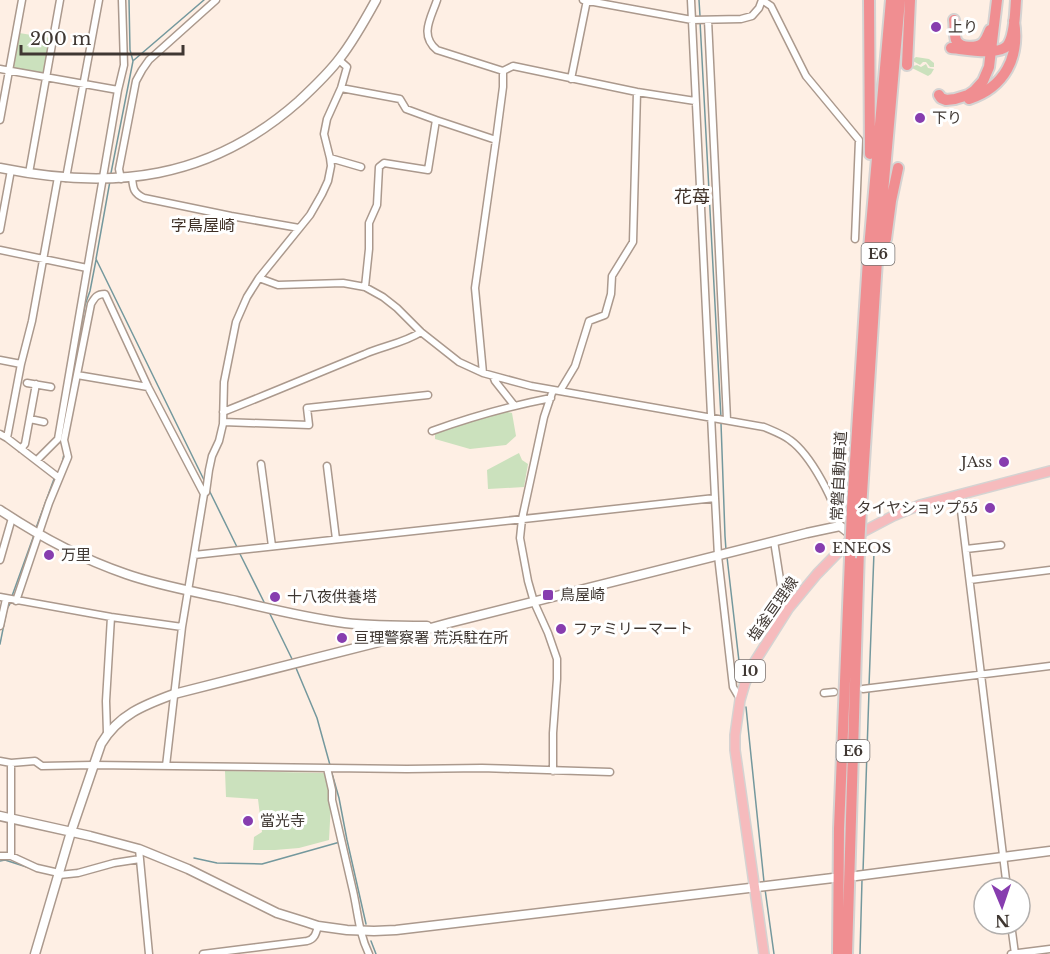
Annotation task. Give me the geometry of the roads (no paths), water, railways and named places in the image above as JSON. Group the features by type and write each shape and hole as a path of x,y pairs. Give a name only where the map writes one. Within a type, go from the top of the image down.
{"highway":[{"path":"868,260 871,138 869,0"},
{"name":"常磐自動車道","path":"847,954 859,548 857,508 868,260 891,0"},
{"name":"常磐自動車道","path":"838,954 839,829 849,558 857,508 900,0"},
{"path":"907,65 910,0"},
{"path":"939,95 943,99 955,99 968,95 983,81 987,74 991,51 997,0"},
{"path":"951,48 991,51 1000,50 1007,45 1011,37 1016,0"},
{"path":"954,20 957,42 963,46 976,46 986,40 995,17"},
{"path":"938,108 944,103 975,97 1000,79 1006,72 1014,53 1016,34 1014,21"},
{"path":"869,371 875,344 888,220 898,168"}],"main road":[{"name":"塩釜亘理線","path":"764,954 735,750 740,700 754,663 788,609 854,537 892,516 920,505 1050,471"}],"street":[{"path":"0,120 22,0"},
{"path":"29,173 60,0"},
{"path":"8,438 43,258 83,85 99,0"},
{"path":"37,460 58,439 87,268 112,179 118,90 124,65 122,0"},
{"path":"112,179 119,169 136,81 149,60 216,0"},
{"path":"0,168 62,178 112,179 185,166 214,156 265,128 290,109 314,86 339,60 376,0"},
{"path":"437,0 427,27 430,45 437,50 503,71 513,66 637,92 695,101"},
{"path":"571,79 586,0 692,20 741,19 752,16 762,0 771,6 806,76 859,140 855,239"},
{"path":"691,0 715,498 733,687 740,700"},
{"path":"708,20 728,420"},
{"path":"166,766 182,627 207,479 223,422 224,382 236,322 247,297 259,278 310,215 330,174 330,158 324,134 327,118 341,88 347,67 339,60"},
{"path":"0,69 118,90"},
{"path":"483,373 475,288 503,87 503,71"},
{"path":"341,88 400,99 406,109 496,140"},
{"path":"553,771 557,659 528,581 520,538 522,519 551,398 575,366 589,321 605,315 611,294 612,276 633,242 637,92"},
{"path":"364,287 369,249 369,223 377,205 379,167 384,163 428,170 436,120"},
{"path":"330,158 361,167"},
{"path":"0,230 1,214 11,170"},
{"path":"132,177 137,195 144,198 299,228"},
{"path":"0,250 87,268"},
{"path":"259,278 278,285 343,283 364,287 397,308 421,332 459,362 493,376 531,386 764,427 791,441 801,450 835,508 840,526 854,537"},
{"path":"16,601 36,532 57,476 68,457 64,440 91,304 95,296 105,294 148,387 205,493"},
{"path":"223,412 367,353 412,338 421,332"},
{"path":"0,360 21,364"},
{"path":"77,375 148,387"},
{"path":"493,376 514,405"},
{"path":"27,383 51,387"},
{"path":"21,448 25,444 36,384"},
{"path":"223,422 309,425 307,408 428,396"},
{"path":"432,430 514,405 551,398"},
{"path":"30,419 44,422"},
{"path":"0,434 57,476"},
{"path":"261,464 272,546"},
{"path":"327,466 336,539"},
{"path":"962,493 966,549 1005,876"},
{"path":"194,555 715,498"},
{"path":"0,510 89,560 128,575 170,587 344,623 376,626 436,626"},
{"path":"0,560 12,518"},
{"path":"35,954 71,832 101,744 107,734 129,714 147,704 174,694 436,626 840,526"},
{"path":"774,541 784,606 788,609"},
{"path":"966,549 1001,545"},
{"path":"970,580 1050,570"},
{"path":"0,626 3,598 182,627"},
{"path":"107,734 106,701 111,617"},
{"path":"863,689 1050,666"},
{"path":"824,693 834,692"},
{"path":"0,760 11,763 35,761 42,766 482,768 610,772"},
{"path":"11,763 11,856"},
{"path":"330,768 341,840 360,930 369,954"},
{"path":"0,816 139,849 188,868 277,913 318,926 360,930 396,930 833,878"},
{"path":"139,849 137,859 149,954"},
{"path":"856,876 1050,851"},
{"path":"0,856 11,856 59,874 78,873 137,859"},
{"path":"203,954 312,940 318,926"},
{"path":"1012,936 1013,954 1050,949"}],"waterway":[{"path":"111,173 133,61 130,50 129,0"},
{"path":"134,60 204,0"},
{"path":"699,0 700,16"},
{"path":"700,21 721,418"},
{"path":"110,181 96,259 204,480"},
{"path":"63,426 85,305 96,260"},
{"path":"721,423 726,550"},
{"path":"62,464 64,454"},
{"path":"36,528 54,479"},
{"path":"209,490 237,547"},
{"path":"12,596 34,535"},
{"path":"866,546 871,547 874,552 869,686"},
{"path":"239,552 265,604"},
{"path":"727,557 740,670"},
{"path":"0,644 7,609 11,602"},
{"path":"270,614 293,661"},
{"path":"296,668 317,718 330,765"},
{"path":"863,872 869,691"},
{"path":"746,707 764,882"},
{"path":"331,770 366,924"},
{"path":"194,858 217,863 262,864 340,842"},
{"path":"0,861 5,860 39,871"},
{"path":"860,954 862,880"},
{"path":"765,889 774,954"},
{"path":"371,941 376,954"}],"place":[{"name":"上り","path":"936,27"},
{"name":"下り","path":"920,118"},
{"name":"JAss","path":"1004,462"},
{"name":"タイヤショップ55","path":"990,508"},
{"name":"ENEOS","path":"820,548"},
{"name":"万里","path":"49,555"},
{"name":"鳥屋崎","path":"548,595"},
{"name":"十八夜供養塔","path":"275,597"},
{"name":"ファミリーマート","path":"561,629"},
{"name":"亘理警察署 荒浜駐在所","path":"342,638"},
{"name":"當光寺","path":"248,821"}],"district":[{"name":"花苺","path":"692,197"},
{"name":"字鳥屋崎","path":"203,225"}]}
